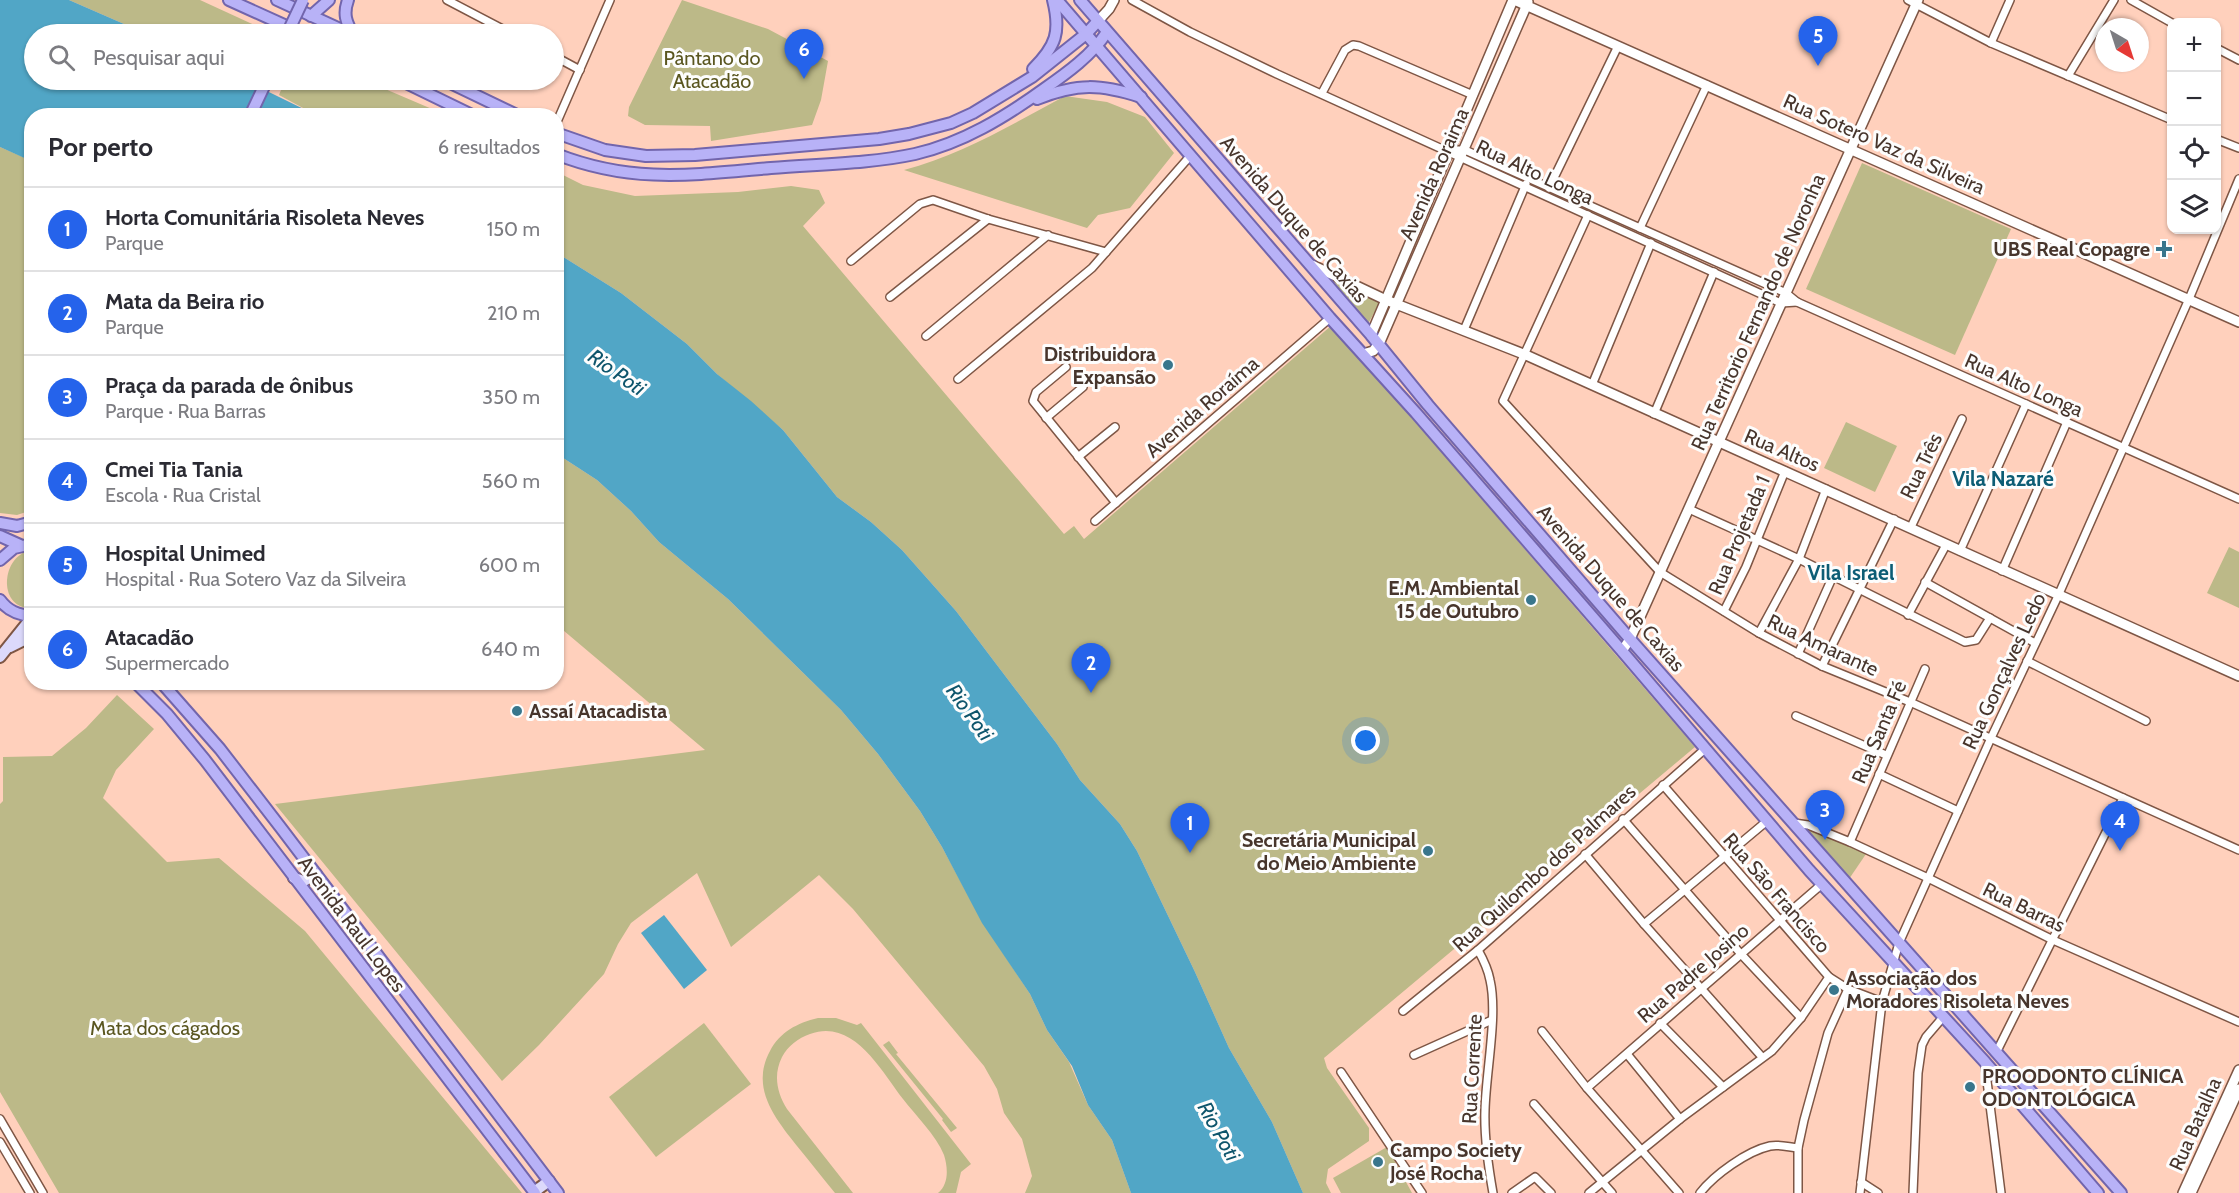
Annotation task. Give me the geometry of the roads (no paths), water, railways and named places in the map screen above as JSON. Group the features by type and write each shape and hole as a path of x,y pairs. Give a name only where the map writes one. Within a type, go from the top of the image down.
{"main road":[{"path":"229,0 282,24"},
{"path":"277,0 329,24"},
{"path":"284,24 295,0"},
{"path":"292,24 303,0"},
{"path":"311,16 329,0"},
{"path":"347,24 345,12 348,0"},
{"path":"1014,90 1052,48 1056,37 1057,15 1053,0"},
{"name":"Avenida Duque de Caxias","path":"1057,0 1767,821 1985,1062 2098,1193"},
{"name":"Avenida Duque de Caxias","path":"1080,0 1371,335 1630,639 2121,1193"},
{"path":"564,136 605,150 646,156 695,155 879,139 909,134 951,123 1014,90 1086,34 1098,21"},
{"path":"564,157 586,165 641,175 696,176 832,164 916,153 983,128 1023,104 1097,47 1107,32"},
{"path":"1023,104 1066,89 1084,87 1114,89 1141,97"},
{"path":"246,108 254,90"},
{"path":"254,108 262,90"},
{"path":"421,90 458,108"},
{"path":"465,90 502,108"},
{"path":"0,523 16,526 24,524"},
{"path":"0,536 24,542"},
{"path":"0,560 6,553 24,544"},
{"path":"0,600 11,611 24,615"},
{"path":"3,652 24,626"},
{"path":"3,652 24,640"},
{"name":"Avenida Raul Lopes","path":"143,690 187,737 535,1192"},
{"name":"Avenida Raul Lopes","path":"168,690 220,750 558,1193"},
{"path":"294,878 304,881 316,874"},
{"path":"535,1192 549,1181"}],"street":[{"path":"447,0 493,24"},
{"path":"563,108 610,0"},
{"path":"1098,21 1114,0"},
{"name":"Rua Alto Longa","path":"1132,0 1190,32 1448,150"},
{"name":"Rua Sotero Vaz da Silveira","path":"1514,0 1528,3 1707,86 2239,322"},
{"name":"Avenida Roraima","path":"1371,335 1448,150 1514,0"},
{"path":"1991,43 2010,0"},
{"path":"2068,76 2114,0"},
{"path":"2131,0 2167,19"},
{"path":"1914,1 1991,43 2167,118"},
{"name":"Rua Territorio Fernando de Noronha","path":"1622,651 1630,639 1719,443 1851,149 1914,1"},
{"name":"Avenida Roraima","path":"1378,344 1528,3"},
{"path":"1107,32 1109,9"},
{"path":"1322,93 1345,50 1353,45 1473,95"},
{"path":"1549,188 1618,46"},
{"path":"2221,50 2239,60"},
{"path":"564,61 580,70"},
{"path":"1640,228 1707,86"},
{"path":"2221,141 2239,148"},
{"path":"1448,150 1463,153"},
{"name":"Rua Alto Longa","path":"1463,153 1527,182 1588,215 1781,303 1797,302"},
{"path":"958,379 1084,276 1191,154"},
{"name":"Rua Gonçalves Ledo","path":"1860,1193 1882,1002 1899,942 2058,596 2189,299 2239,179"},
{"path":"1464,330 1527,182"},
{"name":"Rua Alto Longa","path":"1527,182 1549,188 1786,293 1797,302 2239,499"},
{"path":"851,261 920,204 933,200 988,219 1106,252"},
{"path":"1526,355 1588,215"},
{"path":"890,297 988,219"},
{"path":"926,336 1048,235"},
{"path":"1592,386 1651,243"},
{"name":"Rua Altos","path":"1308,263 1386,300 1526,355 1719,443 1911,526 2002,571 2239,676"},
{"path":"1654,414 1714,272"},
{"name":"Avenida Roraíma","path":"1095,521 1330,318"},
{"path":"1362,354 1373,351 1378,344"},
{"name":"Rua Amarante","path":"1526,355 1503,397 1504,404 1660,572 1759,633 1822,666 1910,702 2239,850"},
{"path":"1066,367 1035,394 1034,402 1116,503"},
{"path":"1046,418 1083,387"},
{"path":"1960,551 2026,404"},
{"name":"Rua Três","path":"1911,526 1962,419"},
{"path":"2002,571 2067,422"},
{"path":"1078,457 1115,427"},
{"name":"Rua Projetada 1","path":"1724,611 1758,540 1785,471"},
{"path":"1759,633 1799,559 1826,489"},
{"path":"1689,509 1799,559 1965,642 1976,640 1990,618"},
{"path":"1822,666 1894,519"},
{"path":"1908,615 1946,545"},
{"path":"1798,654 1833,576"},
{"path":"1925,582 2035,644"},
{"path":"2027,661 2146,721"},
{"name":"Rua Santa Fé","path":"1850,842 1925,669"},
{"path":"1796,716 1886,755"},
{"name":"Rua Quilombo dos Palmares","path":"1403,1011 1478,950 1623,819 1705,749"},
{"path":"1879,774 1958,811"},
{"name":"Rua São Francisco","path":"1663,785 1829,977 1848,989 1882,1002"},
{"path":"1996,1053 2123,798"},
{"path":"1623,819 1740,953 1801,1018"},
{"path":"1644,924 1767,821"},
{"name":"Rua Barras","path":"1794,823 1808,825 1850,842 2052,940 2239,1022"},
{"path":"1585,854 1762,1057"},
{"name":"Rua Padre Josino","path":"1587,1088 1822,884"},
{"name":"Rua Corrente","path":"1478,950 1489,973 1491,983 1492,1020 1485,1113 1493,1193"},
{"path":"1589,1193 1680,1119 1781,1043 1829,977"},
{"path":"1798,1193 1798,1148 1825,1043 1848,989"},
{"path":"1913,1193 1918,1073 1922,1045 1944,1016"},
{"path":"1414,1055 1492,1020"},
{"path":"1660,1023 1724,1087"},
{"path":"1542,1031 1587,1088 1679,1193"},
{"path":"1627,1054 1680,1119"},
{"path":"1985,1062 2001,1193"},
{"name":"Rua Batalha","path":"2184,1193 2239,1070"},
{"path":"1341,1072 1422,1193"},
{"name":"Rua Batalha","path":"2191,1193 2239,1089"},
{"path":"1534,1104 1612,1193"},
{"path":"0,1119 43,1193"},
{"path":"0,1142 30,1193"},
{"path":"1700,1193 1712,1179 1760,1149 1777,1145 1798,1148"},
{"path":"1512,1193 1535,1177 1551,1193"},
{"path":"1861,1182 1878,1193"}],"water":[{"path":"0,0 69,0 124,24 24,24 24,90 265,90 302,108 24,108 24,158 0,147"},
{"name":"Rio Poti","path":"564,257 621,293 687,344 717,374 751,401 783,430 837,497 871,522 902,550 956,611 1057,744 1080,780 1120,824 1137,851 1229,1048 1272,1122 1303,1193 1131,1193 1112,1140 1088,1105 1072,1066 1047,1030 1030,994 982,923 942,847 920,811 878,754 841,710 728,599 659,542 631,511 597,480 564,459"},
{"path":"664,915 707,970 684,989 641,933"}],"place":[{"name":"Hospital Unimed","path":"1818,66"},
{"name":"Atacadão","path":"804,79"},
{"name":"UBS Real Copagre","path":"2164,249"},
{"name":"Distribuidora Expansão","path":"1168,365"},
{"name":"E.M. Ambiental 15 de Outubro","path":"1531,600"},
{"name":"Mata da Beira rio","path":"1091,693"},
{"name":"Assaí Atacadista","path":"517,711"},
{"name":"Praça da parada de ônibus","path":"1825,840"},
{"name":"Secretária Municipal do Meio Ambiente","path":"1428,851"},
{"name":"Cmei Tia Tania","path":"2120,851"},
{"name":"Horta Comunitária Risoleta Neves","path":"1190,853"},
{"name":"Associação dos Moradores Risoleta Neves","path":"1834,990"},
{"name":"PROODONTO CLÍNICA ODONTOLÓGICA","path":"1970,1087"},
{"name":"Campo Society José Rocha","path":"1378,1162"}],"district":[{"name":"Vila Nazaré","path":"2003,478"},
{"name":"Vila Israel","path":"1851,572"}],"park label":[{"name":"Pântano do Atacadão","path":"712,70"},
{"name":"Mata dos cágados","path":"165,1028"}]}
